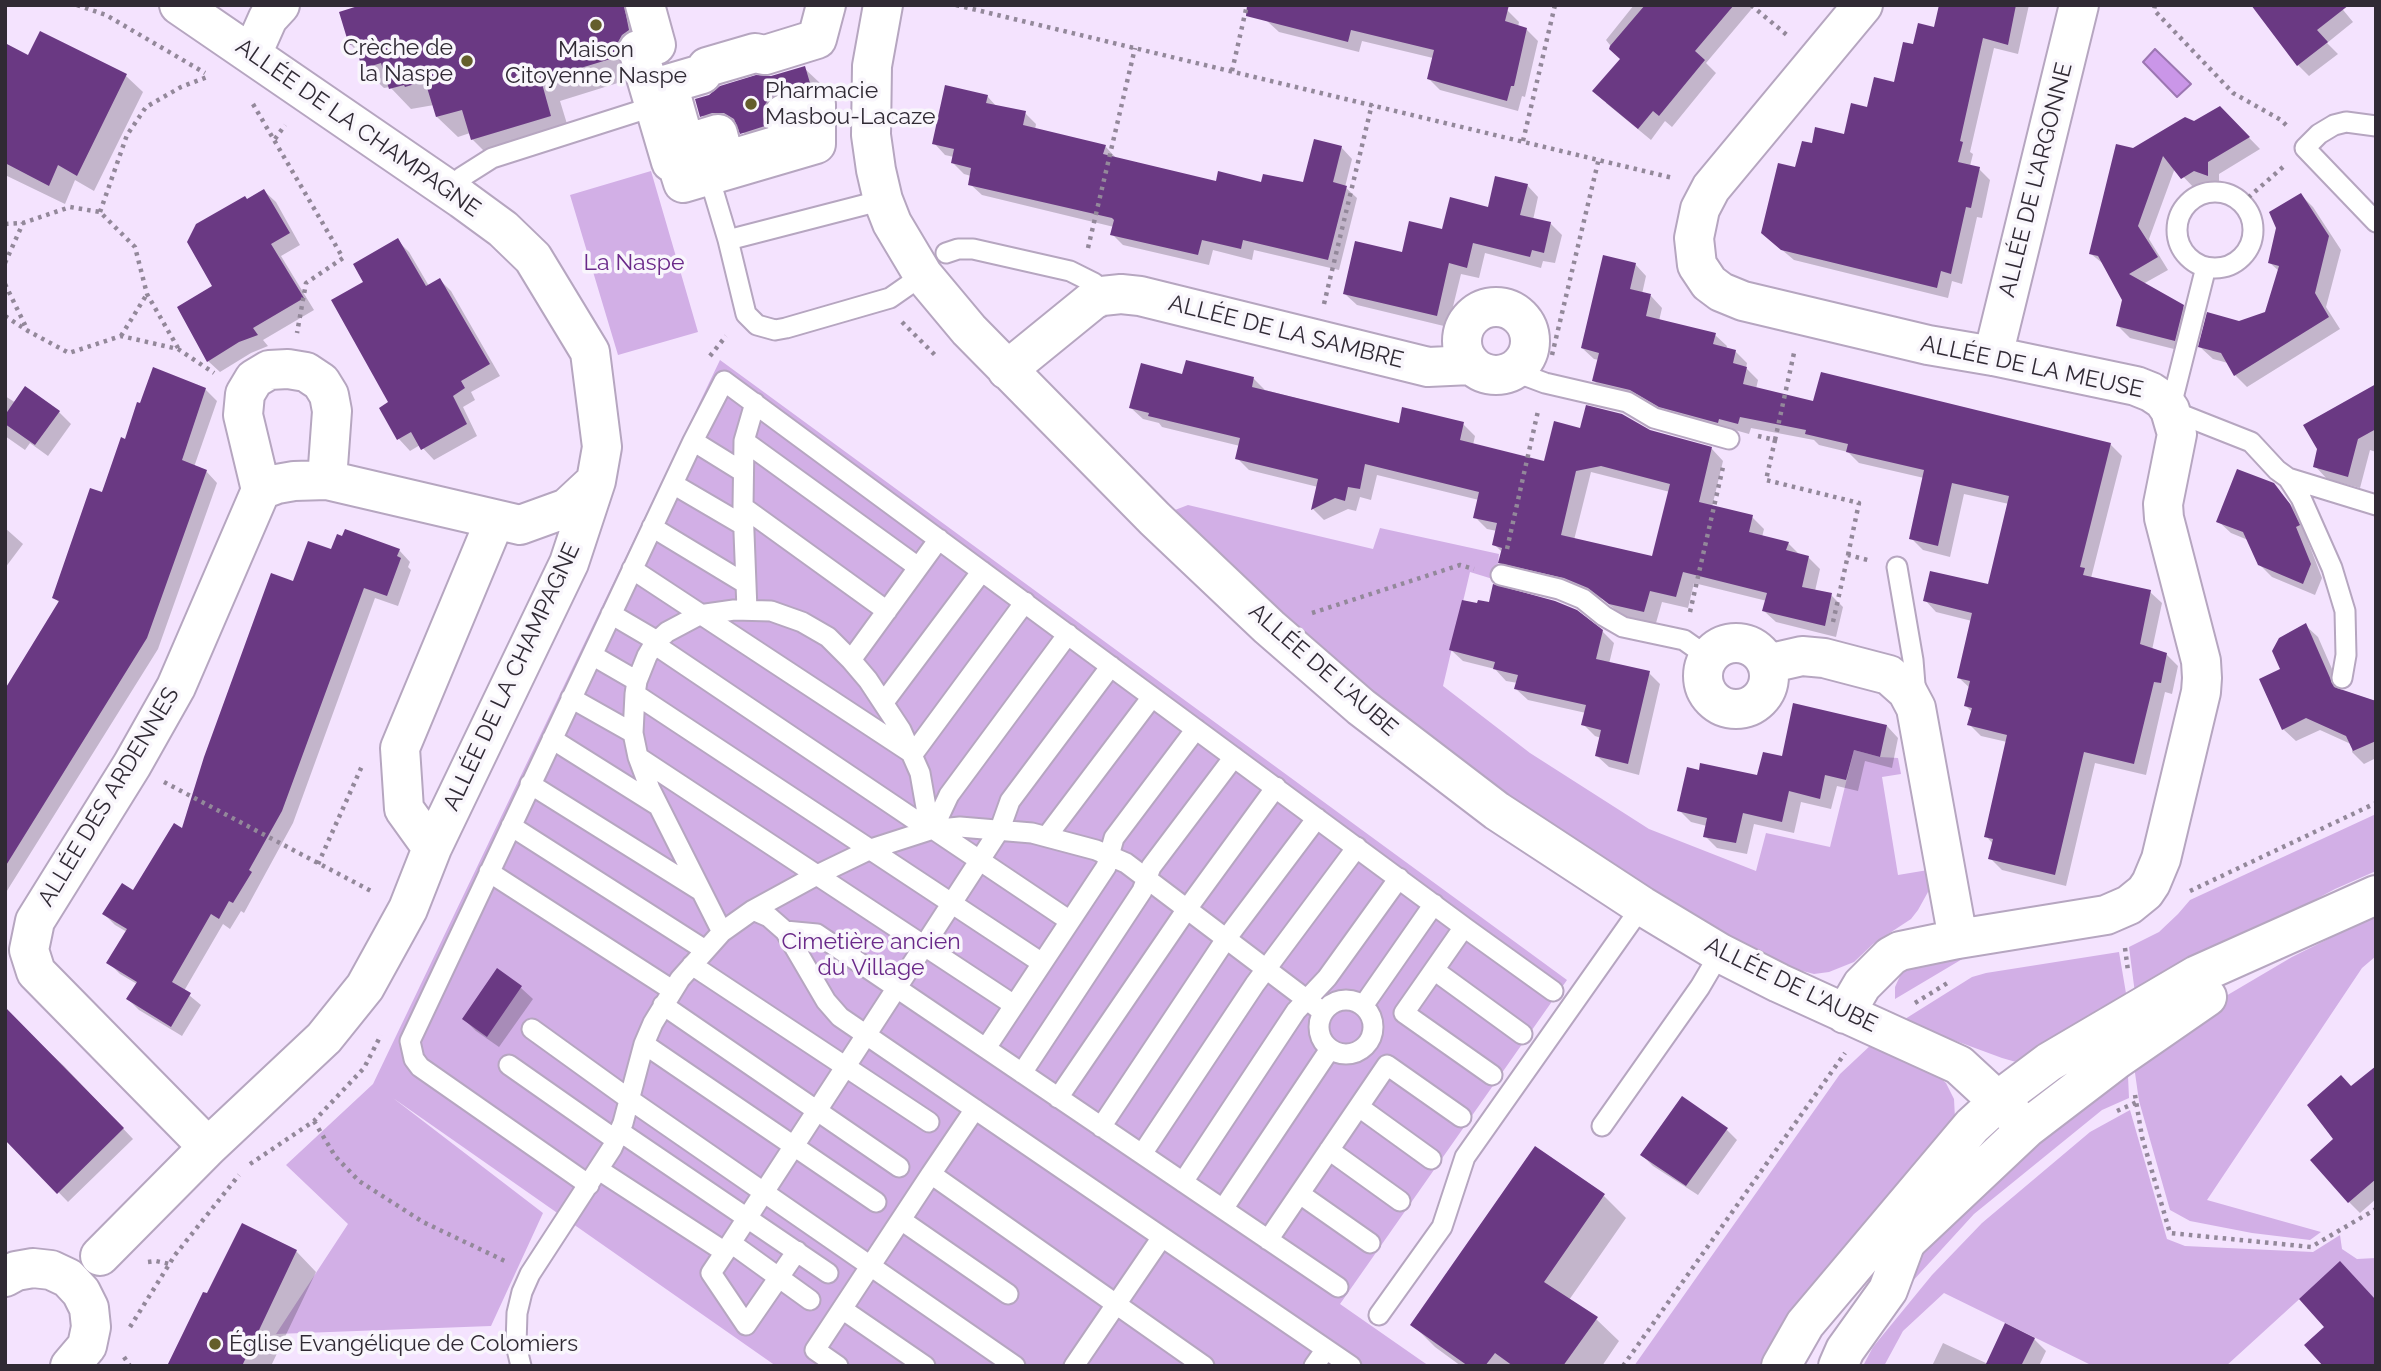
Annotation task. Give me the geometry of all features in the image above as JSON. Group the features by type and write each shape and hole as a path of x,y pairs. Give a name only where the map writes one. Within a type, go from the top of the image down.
{"street":[{"name":"ALLÉE DE LA CHAMPAGNE","path":"100,1256 208,1147 324,1038 365,988 408,909 432,848 569,563 596,481 602,447 590,352 533,258 503,229 179,5"},
{"path":"252,54 268,18 280,5"},
{"path":"645,5 656,45 638,50 671,162 677,164 684,183 816,144 816,104 784,114 792,141 725,161 718,134 685,144 668,84 702,74 707,67 755,53 765,55 817,39 826,5"},
{"name":"ALLÉE DE L'AUBE","path":"883,5 872,66 870,101 876,170 892,223 934,264 1007,370 1155,519 1269,627 1361,707 1544,842 1720,953 1845,1014 1959,1065 2027,1128"},
{"name":"ALLÉE DE LA MEUSE","path":"1845,1014 1862,985 1891,956 1915,947 2106,915 2129,905 2145,892 2156,872 2201,692 2201,661 2164,518 2163,504 2177,434 2171,410 2157,396 2136,386 1928,345 1743,301 1721,292 1703,276 1697,265 1694,238 1700,209 1711,188 1863,5"},
{"name":"ALLÉE DE L'ARGONNE","path":"1993,356 2079,5"},
{"path":"1007,370 1073,315 1091,286"},
{"name":"ALLÉE DE LA SAMBRE","path":"1091,286 1428,368 1471,365 1480,372 1491,375 1529,377"},
{"path":"1471,365 1462,345 1462,334 1474,315 1494,307 1515,313 1529,331 1529,377"},
{"path":"327,480 332,411 329,395 321,382 306,372 291,369 269,370 254,379 245,394 243,415 261,490 294,481 327,480 520,525 567,508 596,481"},
{"name":"ALLÉE DES ARDENNES","path":"208,1147 36,972 17,945 35,921 132,765 176,687 261,490"},
{"path":"432,848 404,809 400,748 495,520"},
{"path":"1735,642 1755,649 1763,656 1769,676 1762,697 1743,709 1721,706 1712,699 1706,689 1704,667 1696,649 1716,649 1735,642"},
{"path":"1767,664 1802,656 1824,658 1889,675 1907,691 1916,708 1958,939"},
{"path":"1782,1366 1805,1324 1972,1126 1999,1101 2049,1062 2197,975 2376,895"},
{"path":"1782,1366 1906,1239 2027,1128 2116,1060 2325,918"},
{"path":"1838,1366 1845,1350 1888,1290 1906,1239"},
{"path":"19,1271 87,1253 100,1256 103,1265 89,1308"},
{"path":"19,1271 68,1278 81,1292 89,1308 92,1327 85,1359"}],"lane":[{"path":"449,191 461,177 492,158 655,106"},
{"path":"2376,126 2346,122 2333,125 2305,148 2376,222"},
{"path":"709,180 728,240 746,314 757,325 775,330 786,328 890,298 934,264"},
{"path":"2206,192 2231,195 2242,203 2253,225 2248,248 2241,258 2218,268 2194,262 2185,254 2178,242 2176,230 2185,206 2206,192"},
{"path":"728,240 883,200"},
{"name":"ALLÉE DE LA SAMBRE","path":"934,264 958,249 973,249 1070,271 1091,286"},
{"path":"2206,267 2171,410 2251,442 2288,478 2376,505"},
{"name":"ALLÉE DE LA SAMBRE","path":"1529,377 1627,402 1654,418 1730,439"},
{"path":"810,1300 728,1248 594,1177 420,1067 414,1059 410,1041 632,569 724,381 1553,991"},
{"path":"747,610 743,516 744,441 755,403"},
{"path":"693,441 743,472"},
{"path":"744,441 918,567"},
{"path":"2288,478 2301,498 2332,568 2345,611 2346,655 2342,678"},
{"path":"673,484 743,516 887,611"},
{"path":"653,527 746,584"},
{"path":"851,660 939,539"},
{"path":"1896,567 1913,660 1916,708"},
{"path":"632,569 913,754"},
{"path":"884,702 982,571"},
{"path":"1500,575 1559,589 1583,599 1623,627 1696,649"},
{"path":"913,754 1025,602"},
{"path":"722,932 657,805 638,757 634,733 636,687 655,643 678,625 699,615 734,610 771,611 802,622 828,637 851,660 884,702 913,754 920,773 931,829"},
{"path":"611,614 1070,921"},
{"path":"931,829 948,795 1068,634"},
{"path":"592,655 871,849 1042,963"},
{"path":"797,1251 746,1325 710,1273 980,861 1000,829 1010,801 1111,666"},
{"path":"1047,836 1152,696"},
{"path":"571,698 634,733"},
{"path":"986,1048 1106,867 1114,838 1196,729"},
{"path":"552,739 657,805"},
{"path":"638,757 1014,1005"},
{"path":"1021,1073 1142,891 1150,867 1234,757"},
{"path":"530,784 702,891"},
{"path":"1058,1098 1187,909 1276,787"},
{"path":"1101,1127 1227,939 1317,818"},
{"path":"510,826 698,957 846,1067 929,1122"},
{"path":"522,1366 516,1345 517,1313 522,1292 530,1274 594,1177 617,1136 644,1044 668,997 698,957 722,932 817,875 871,849 931,829 1000,829 1071,842 1126,863 1324,1012"},
{"path":"1142,1154 1267,969 1357,848"},
{"path":"489,872 668,997 817,1110 900,1167"},
{"path":"1183,1182 1296,1011 1327,978 1399,878"},
{"path":"1363,1006 1434,904"},
{"path":"1379,1315 1442,1227 1465,1157 1642,905"},
{"path":"753,911 769,917 785,931 826,1001 841,1017 1351,1366"},
{"path":"1461,1117 1387,1065 1371,1036 1373,1019 1363,1006 1344,1000 1332,1003 1319,1023 1320,1035 1330,1049 1349,1055 1361,1050 1371,1036 1404,1013 1464,927"},
{"path":"785,931 817,934 1338,1287"},
{"path":"1602,1125 1700,987 1720,953"},
{"path":"1434,970 1522,1034"},
{"path":"1404,1013 1492,1075"},
{"path":"532,1029 1015,1366"},
{"path":"644,1044 876,1202"},
{"path":"1223,1209 1330,1049"},
{"path":"509,1065 748,1217 828,1273"},
{"path":"1268,1240 1387,1065"},
{"path":"1359,1107 1431,1159"},
{"path":"838,1366 816,1350 975,1109"},
{"path":"1329,1150 1400,1201"},
{"path":"931,1174 1204,1366"},
{"path":"1300,1194 1370,1243"},
{"path":"901,1220 1007,1294"},
{"path":"1074,1366 1163,1237"},
{"path":"842,1309 925,1366"},
{"path":"1314,1366 1326,1349"}],"path":[{"path":"77,5 106,15 219,81"},
{"path":"956,5 1599,158 1711,188"},
{"path":"1232,71 1247,5"},
{"path":"1523,141 1555,5"},
{"path":"1751,5 1817,59"},
{"path":"2155,5 2154,10 2233,93 2281,120 2305,148 2242,203"},
{"path":"1091,286 1135,48"},
{"path":"100,212 127,135 146,107 210,76"},
{"path":"248,96 343,258 306,283 291,369"},
{"path":"1316,341 1371,104"},
{"path":"1269,627 1460,565 1500,575 1529,377 1599,158"},
{"path":"5,224 23,223 70,207 100,212 135,247 147,294 178,349"},
{"path":"5,263 23,223"},
{"path":"5,284 28,331"},
{"path":"121,336 147,294"},
{"path":"1803,315 1766,480 1859,503 1824,658"},
{"path":"5,316 69,353 121,336 178,349 245,394"},
{"path":"1696,649 1732,430 1775,440"},
{"path":"1848,555 1896,567"},
{"path":"318,864 363,764 400,748"},
{"path":"132,765 408,909"},
{"path":"2120,910 2129,977"},
{"path":"2135,1090 2142,1137 2170,1233 2311,1247 2376,1209"},
{"path":"314,1121 335,1156 376,1194 423,1222 530,1274"},
{"path":"125,1335 175,1255"}],"green space":[{"name":"La Naspe","path":"651,171 698,332 618,355 570,195"},
{"name":"Cimetière ancien du Village","path":"720,360 1567,980 1340,1304 1429,1366 776,1366 393,1098 543,1213 491,1326 276,1334 348,1224 286,1165 373,1084"},
{"path":"1188,505 1373,549 1380,528 1499,554 1496,580 1470,572 1443,686 1530,753 1649,829 1756,871 1766,833 1830,847 1854,750 1880,757 1898,758 1901,774 1882,777 1898,875 1928,870 1928,892 1911,919 1873,944 1854,962 1829,972 1814,974 1787,967 1759,953 1605,860 1482,778 1402,716 1312,641 1175,510"},
{"path":"2376,814 2376,871 2335,889 2229,946 2136,1001 2129,947 2159,932 2190,900"},
{"path":"2376,915 2376,956 2362,968 2207,1200 2321,1232 2310,1240 2252,1233 2190,1221 2170,1210 2139,1101 2133,1059 2214,1003 2292,957"},
{"path":"2119,952 2128,1005 2027,1061 2016,1062 2002,1058 1929,1031 1905,1019 1972,977"},
{"path":"1964,955 1964,958 1895,999 1895,987 1908,967"},
{"path":"1872,1044 1931,1070 1946,1083 1954,1099 1955,1118 1759,1366 1634,1366 1840,1074"},
{"path":"2128,1076 2129,1098 2102,1110 1974,1214 1899,1296 1911,1262 1958,1201 2123,1077"},
{"path":"2130,1110 2167,1239 2185,1246 2313,1252 2340,1235 2342,1249 2357,1259 2376,1258 2376,1300 2340,1262 2226,1366 2093,1366 1944,1293 1903,1331 1884,1366 1863,1366 1873,1347 1932,1275 1982,1223 2090,1132"}],"shaded area":[{"path":"2155,49 2191,84 2177,97 2143,62"}],"building":[{"name":"Crèche de la Naspe","path":"361,5 624,5 629,30 617,44 617,57 541,80 551,116 471,140 462,110 436,117 425,81 389,89 381,63 362,69 355,43 349,45 339,12"},
{"path":"1247,5 1509,5 1505,21 1527,28 1514,86 1511,86 1507,101 1427,79 1434,50 1351,30 1348,42 1246,16"},
{"path":"1645,5 1734,5 1695,51 1705,60 1659,116 1653,111 1638,129 1592,91 1620,59 1609,49 1610,46"},
{"path":"1939,5 2016,5 2008,45 1983,38 1960,141 1963,142 1958,162 1980,167 1971,208 1966,207 1951,274 1941,271 1937,288 1781,250 1761,233 1778,163 1795,167 1802,141 1812,143 1815,127 1844,134 1851,103 1867,107 1874,77 1894,82 1903,42 1913,44 1918,23 1934,27"},
{"path":"2251,5 2349,5 2317,30 2328,42 2297,66"},
{"path":"40,31 127,74 77,176 58,165 49,186 5,163 5,43 28,55"},
{"path":"805,66 810,83 777,93 769,99 763,110 765,126 740,134 734,119 724,113 700,117 695,99 709,95 720,86 756,75 771,76"},
{"path":"945,85 988,95 986,103 1026,111 1023,125 1106,145 1103,154 1216,181 1218,171 1261,182 1263,174 1303,182 1314,139 1342,146 1333,182 1347,186 1328,260 1243,240 1241,249 1202,240 1198,255 1110,235 1114,220 1112,218 968,185 971,168 951,163 954,149 932,144"},
{"path":"2220,106 2250,137 2208,162 2208,176 2194,171 2181,179 2163,156 2138,226 2158,257 2129,274 2184,305 2175,341 2116,326 2122,300 2098,256 2089,254 2116,144 2133,148 2185,117 2194,121"},
{"path":"1495,176 1528,184 1520,215 1551,222 1544,253 1532,250 1530,257 1473,243 1467,268 1449,263 1437,316 1343,294 1355,241 1402,252 1409,221 1442,229 1450,197 1488,207"},
{"path":"264,189 290,233 271,244 304,298 253,328 258,335 239,342 207,362 177,307 212,286 187,242 196,224 245,196 247,199"},
{"path":"2301,193 2329,236 2315,293 2329,317 2234,376 2221,353 2198,347 2207,312 2239,321 2265,312 2279,266 2268,263 2276,228 2269,212"},
{"path":"398,238 426,286 440,278 490,364 461,381 465,388 453,396 467,424 421,450 411,432 397,440 379,408 388,402 331,300 363,282 353,264"},
{"path":"1603,255 1636,263 1630,289 1651,294 1646,316 1716,333 1713,344 1736,350 1733,363 1747,367 1743,384 1813,401 1821,372 2111,443 2080,567 2085,568 2083,575 2151,590 2140,644 2167,653 2161,683 2154,682 2134,764 2084,752 2055,875 1988,859 1993,839 1984,837 2007,735 1967,725 1972,708 1964,706 1970,681 1957,678 1972,613 1923,601 1930,571 1988,584 2009,496 1952,483 1938,546 1909,539 1924,470 1846,452 1848,444 1805,434 1806,430 1740,417 1738,424 1719,419 1718,423 1659,407 1630,390 1592,381 1599,353 1581,348"},
{"path":"1186,360 1254,377 1252,387 1399,423 1402,407 1464,422 1460,440 1544,461 1554,421 1580,428 1586,405 1622,414 1650,430 1712,447 1699,502 1753,515 1749,532 1789,542 1786,550 1809,556 1802,587 1832,593 1825,626 1762,611 1767,593 1683,572 1676,597 1650,591 1644,612 1609,604 1588,588 1564,578 1498,563 1502,548 1492,545 1497,523 1473,518 1479,492 1365,464 1360,489 1348,487 1345,501 1335,498 1311,510 1318,479 1235,459 1240,438 1148,416 1149,413 1129,408 1141,363 1182,374","holes":["1601,466 1670,484 1652,556 1561,535 1576,471"]},
{"path":"153,367 206,388 182,460 207,470 147,638 5,867 5,689 59,601 52,598 90,488 102,492 121,437 125,439 137,402 140,403"},
{"path":"2376,384 2376,429 2358,439 2348,477 2313,467 2317,449 2303,425"},
{"path":"25,386 60,411 35,445 5,424 5,415"},
{"path":"2237,469 2274,483 2290,504 2300,525 2296,527 2311,564 2303,584 2258,565 2243,532 2216,522"},
{"path":"345,529 400,549 397,556 401,558 387,596 364,588 282,811 249,870 252,872 233,903 229,901 219,919 211,914 172,982 191,993 171,1027 126,999 137,982 106,963 127,929 102,914 122,883 133,890 174,823 182,828 204,757 271,573 293,581 308,541 331,549 337,534 342,536"},
{"path":"1493,584 1577,610 1603,630 1596,659 1650,671 1628,764 1595,756 1601,730 1581,725 1586,705 1514,689 1518,675 1493,669 1495,662 1449,650 1462,600 1489,602"},
{"path":"2306,623 2334,687 2376,701 2376,741 2353,751 2346,736 2306,718 2282,730 2259,679 2280,669 2272,651 2279,638"},
{"path":"1793,703 1887,725 1880,757 1854,750 1846,780 1825,775 1820,799 1789,791 1782,822 1743,813 1736,843 1703,837 1707,818 1677,811 1687,767 1699,770 1700,763 1757,775 1763,752 1782,756"},
{"path":"497,968 522,986 487,1037 462,1019"},
{"path":"5,1007 124,1128 57,1194 5,1140"},
{"path":"2376,1066 2376,1179 2348,1203 2310,1160 2333,1139 2307,1105 2341,1075 2351,1086"},
{"path":"1682,1096 1728,1128 1686,1186 1640,1155"},
{"path":"1535,1146 1605,1194 1544,1282 1598,1317 1563,1366 1513,1366 1495,1353 1485,1366 1468,1366 1410,1325"},
{"path":"242,1223 297,1250 242,1366 167,1366 203,1292 207,1293"},
{"path":"2340,1261 2376,1300 2376,1366 2323,1366 2304,1345 2324,1327 2299,1299"},
{"path":"2005,1323 2035,1338 2021,1366 1985,1366"}],"place":[{"name":"Maison Citoyenne Naspe","path":"596,25"},
{"name":"Crèche de la Naspe","path":"467,61"},
{"name":"Pharmacie Masbou-Lacaze","path":"751,104"},
{"name":"Église Evangélique de Colomiers","path":"215,1344"}]}
